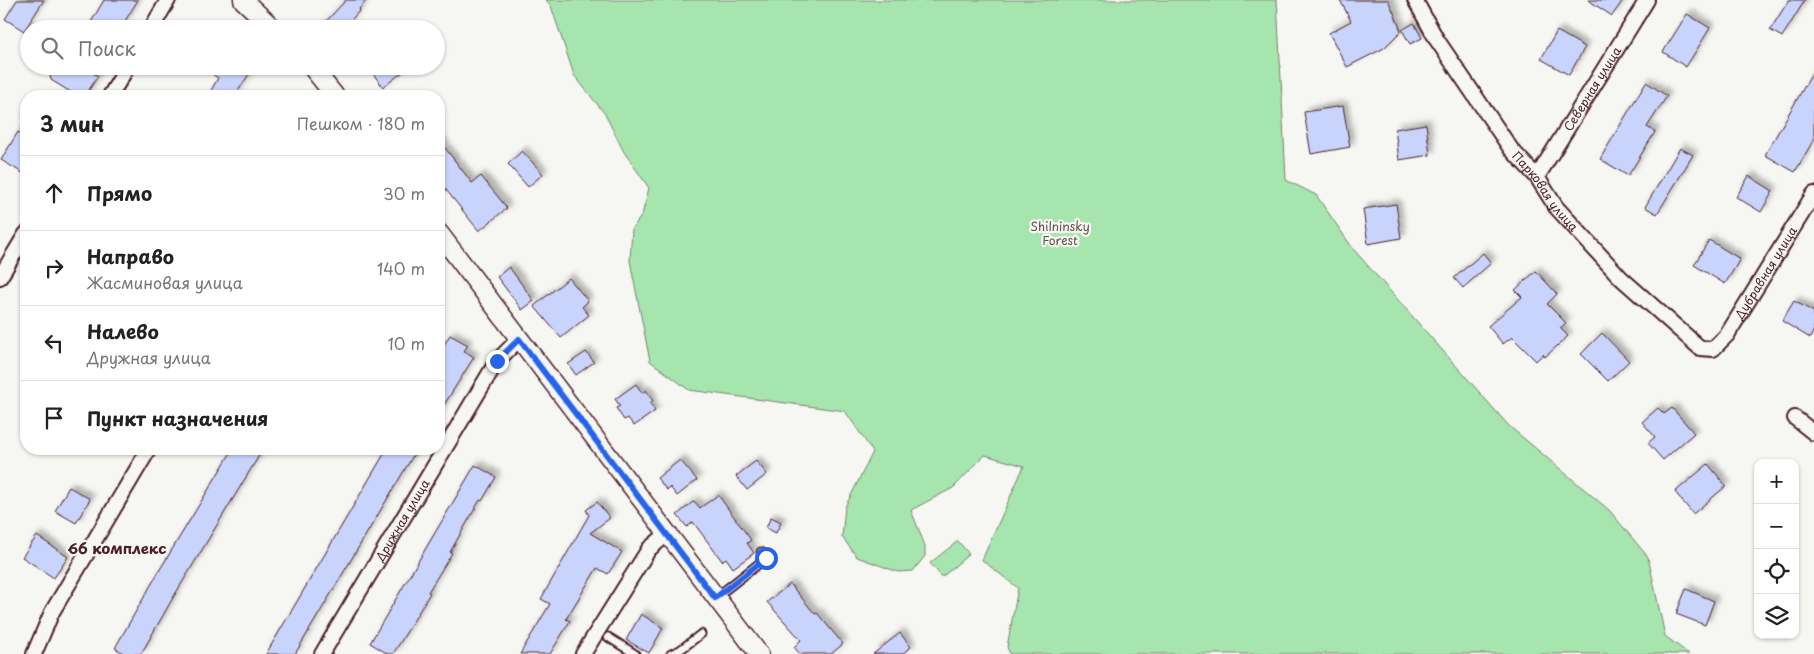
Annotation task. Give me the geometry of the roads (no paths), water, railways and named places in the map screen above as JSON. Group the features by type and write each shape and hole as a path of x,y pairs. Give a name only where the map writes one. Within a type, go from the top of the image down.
{"street":[{"path":"156,20 168,0"},
{"path":"242,0 264,20"},
{"name":"Парковая улица","path":"1415,0 1437,40 1511,149 1537,177 1556,207 1621,278 1700,348 1713,349"},
{"name":"Северная улица","path":"1537,177 1647,0"},
{"path":"114,90 123,75"},
{"path":"319,75 330,90"},
{"name":"Дубравная улица","path":"1713,349 1727,335 1814,194"},
{"path":"445,241 758,654"},
{"path":"0,277 20,244"},
{"name":"Дружная улица","path":"445,448 497,361 519,339"},
{"path":"1795,418 1814,433"},
{"path":"34,654 52,612 146,455"},
{"name":"Дружная улица","path":"322,654 441,455"},
{"path":"583,654 649,549 667,534"}],"lane":[{"path":"715,598 766,558 761,552"},
{"path":"671,654 680,650 701,634"},
{"path":"608,637 635,654"}],"district":[{"name":"66 комплекс","path":"117,547"}],"park label":[{"name":"Shilninsky Forest","path":"1060,233"}]}
